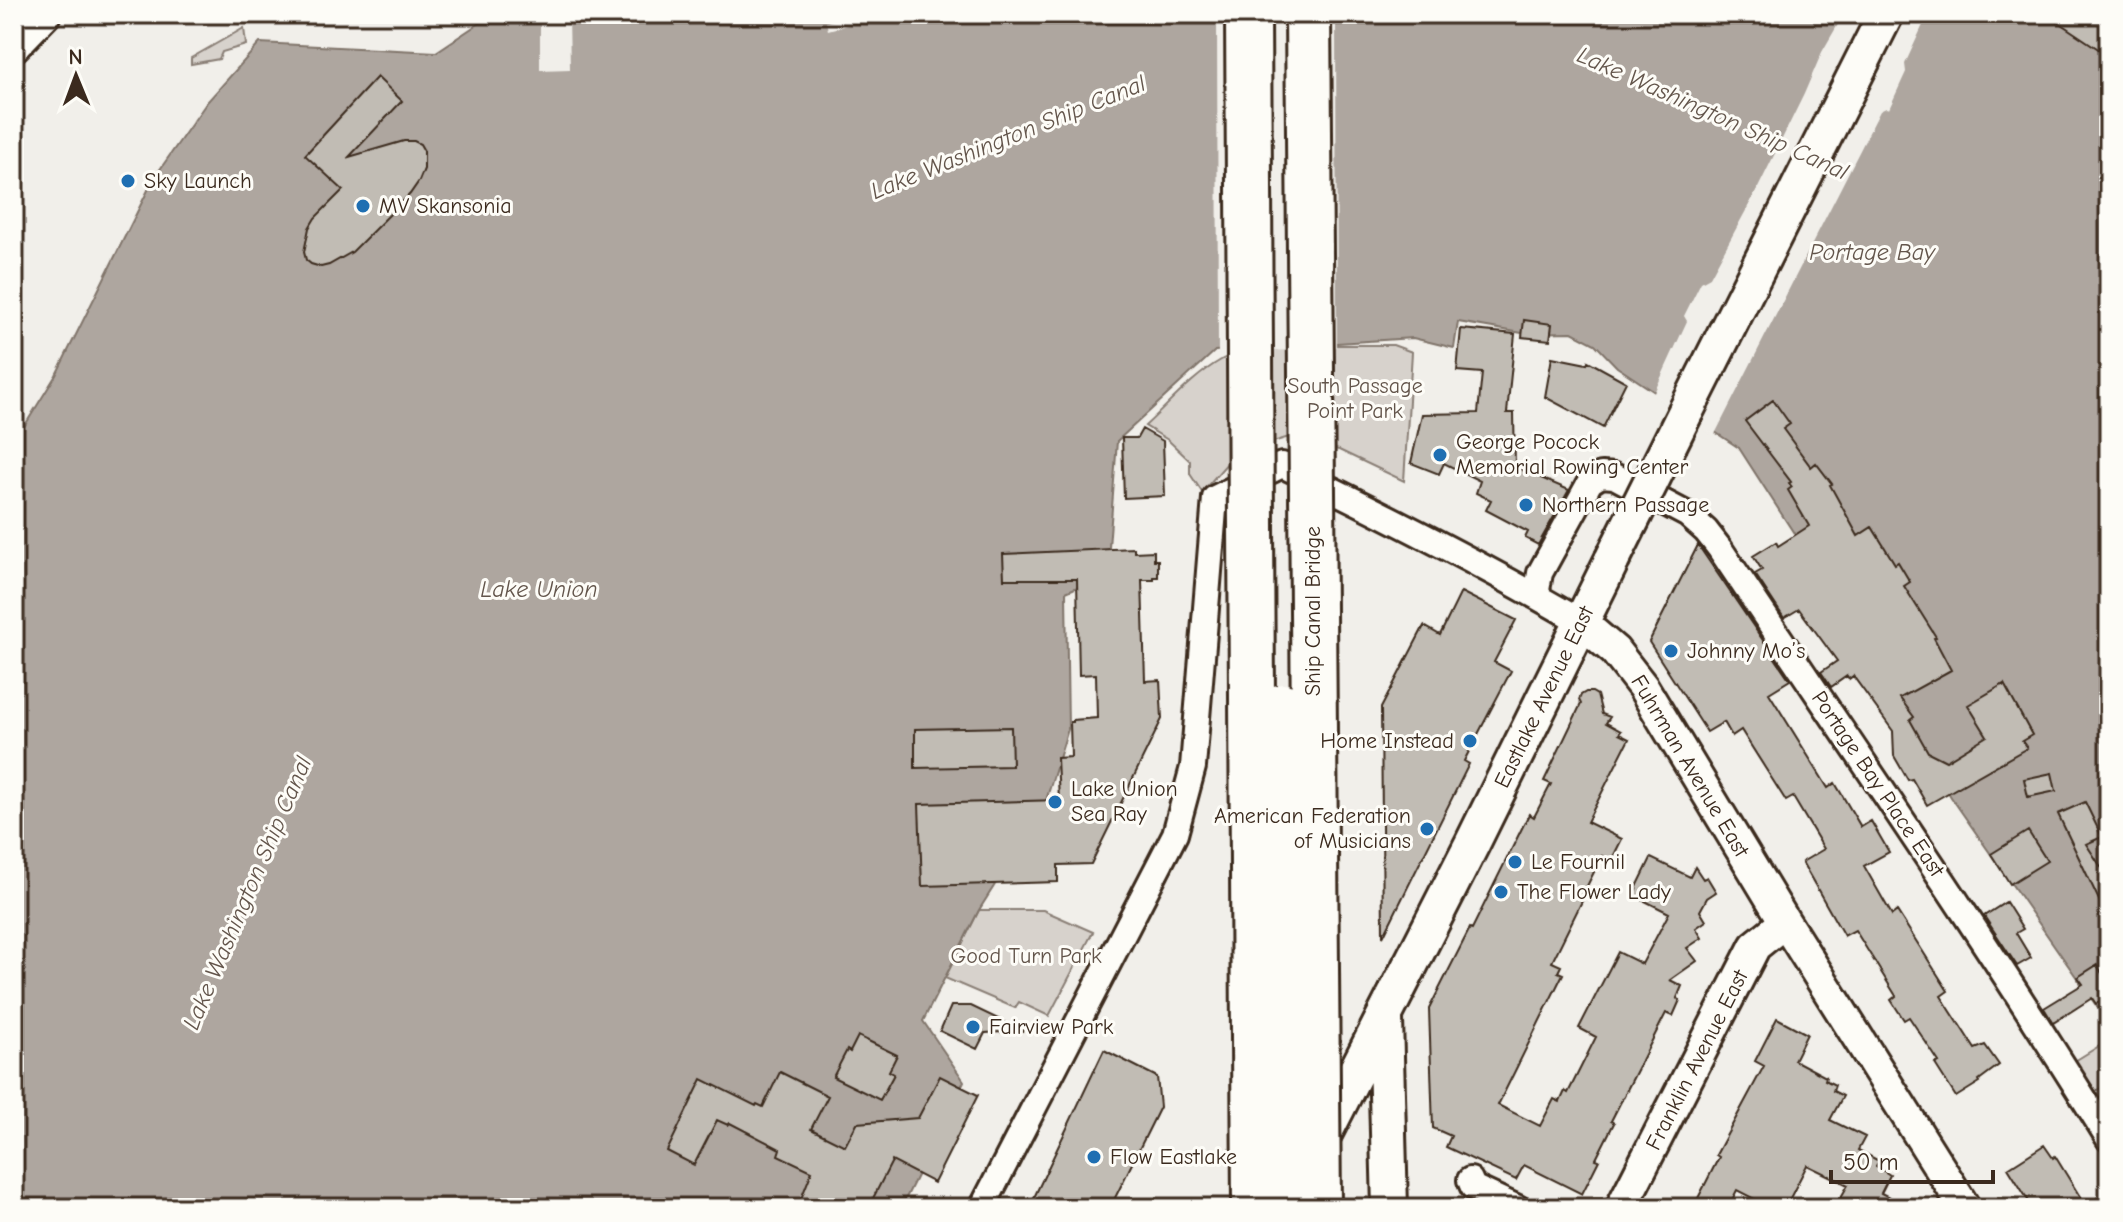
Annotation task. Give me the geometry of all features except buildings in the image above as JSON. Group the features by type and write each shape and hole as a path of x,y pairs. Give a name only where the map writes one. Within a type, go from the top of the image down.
{"highway":[{"path":"1248,14 1255,1208"},
{"name":"Ship Canal Bridge","path":"1281,14 1287,1208"},
{"name":"Ship Canal Bridge","path":"1308,14 1318,1208"}],"main road":[{"name":"Eastlake Avenue East","path":"1287,1208 1886,14"},
{"path":"1385,1014 1390,1208"}],"street":[{"path":"14,46 45,14"},
{"name":"Fuhrman Avenue East","path":"982,1208 1175,834 1193,767 1215,498 1282,465 1392,518 1536,596 1581,622 1615,651 1643,687 1785,922 1965,1208"},
{"name":"Portage Bay Place East","path":"1536,596 1540,573 1590,482 1601,475 1614,476 1696,521 1720,549 1937,873 2057,1054 2109,1139"},
{"name":"Franklin Avenue East","path":"1621,1208 1755,946 1785,922"},
{"path":"1470,1180 1473,1187 1518,1208"},
{"path":"1965,1208 1977,1208"}],"green space":[{"path":"244,28 246,45 222,52 219,59 191,64 191,58"},
{"name":"South Passage Point Park","path":"1300,345 1393,345 1412,352 1404,481 1339,450 1289,437 1235,454 1202,492 1190,474 1190,461 1168,440 1145,426 1191,382 1230,355"},
{"name":"Good Turn Park","path":"979,910 1043,910 1093,932 1049,1016 1019,1002 1015,1008 945,978"},
{"path":"2109,1040 2109,1083 2084,1098 2065,1067"}],"water":[{"name":"Lake Union","path":"493,14 2109,14 2109,1024 1951,797 1837,600 1739,448 1617,367 1595,344 1572,332 1522,333 1458,322 1454,348 1413,338 1215,351 1117,441 1107,574 1066,592 1068,729 1044,807 979,910 923,1021 964,1081 901,1208 14,1208 14,443 56,375 154,178 207,102 260,43 436,52"}],"pier":[{"path":"540,14 569,14 570,69 540,70"},
{"path":"857,14 889,14 828,30 826,22"},
{"path":"1217,14 1336,14 1337,347 1218,354"},
{"path":"1844,14 1928,14 1889,109 1880,111 1714,436 1653,395 1701,282 1710,277 1757,190 1822,52"}],"place":[{"name":"Sky Launch","path":"128,181"},
{"name":"MV Skansonia","path":"363,206"},
{"name":"George Pocock Memorial Rowing Center","path":"1440,455"},
{"name":"Northern Passage","path":"1526,505"},
{"name":"Johnny Mo’s","path":"1671,651"},
{"name":"Home Instead","path":"1470,741"},
{"name":"Lake Union Sea Ray","path":"1055,802"},
{"name":"American Federation of Musicians","path":"1427,829"},
{"name":"Le Fournil","path":"1515,862"},
{"name":"The Flower Lady","path":"1501,892"},
{"name":"Fairview Park","path":"973,1027"},
{"name":"Flow Eastlake","path":"1094,1157"}],"water label":[{"name":"Lake Washington Ship Canal","path":"1713,113"},
{"name":"Lake Washington Ship Canal","path":"1008,137"},
{"name":"Portage Bay","path":"1872,252"},
{"name":"Lake Washington Ship Canal","path":"247,893"}]}
